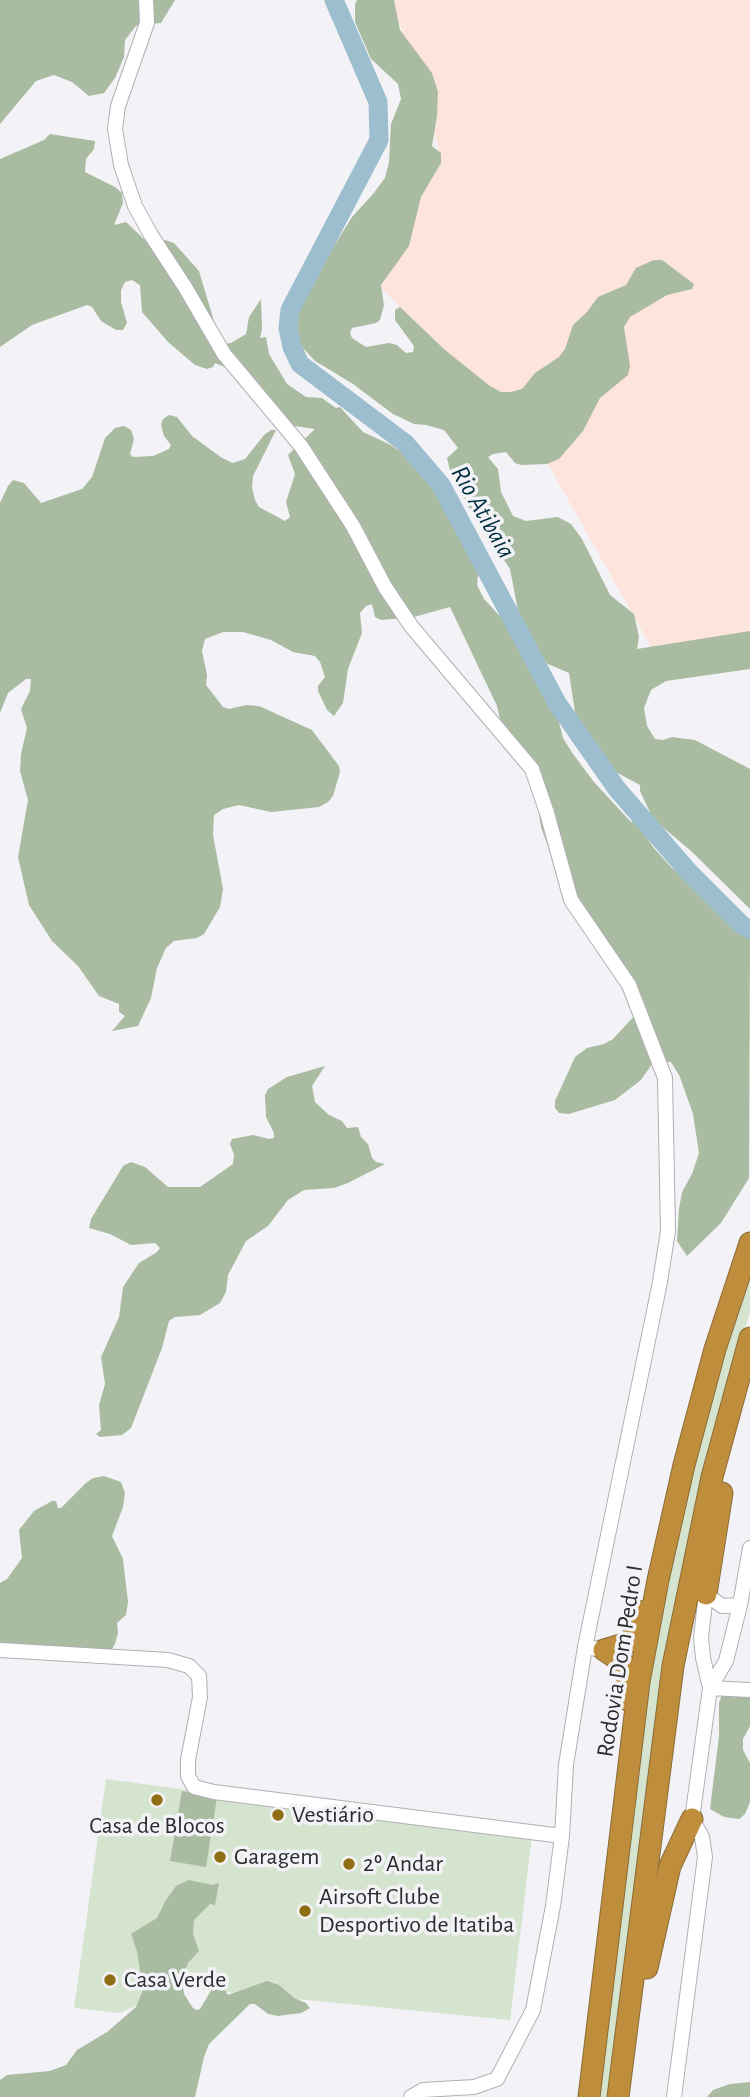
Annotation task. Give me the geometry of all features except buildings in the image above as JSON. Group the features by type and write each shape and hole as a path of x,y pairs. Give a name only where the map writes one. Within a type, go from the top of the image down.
{"highway":[{"name":"Rodovia Dom Pedro I","path":"589,2097 639,1682 658,1580 684,1465 715,1349 750,1243"},
{"path":"619,2097 673,1666 712,1478 750,1338"},
{"path":"706,1594 750,1349"},
{"path":"595,1648 627,1643 636,1634 658,1580"},
{"path":"595,1648 622,1662 628,1676 630,1764"},
{"path":"619,2097 662,1893 678,1845 692,1819"},
{"path":"575,2097 610,1911"}],"street":[{"path":"146,0 147,23 118,106 114,129 121,165 135,206 224,354 300,446 353,526 385,587 411,626 532,769 547,813 570,900 629,985 665,1078 667,1231 660,1282 595,1648 566,1765 562,1836 533,2010 497,2079 474,2087 422,2090 411,2097"},
{"path":"710,1688 726,1661 750,1548"},
{"path":"706,1594 722,1606 740,1605"},
{"path":"674,2097 705,1857 702,1837 692,1819 710,1688 702,1658 701,1637 706,1594"},
{"path":"0,1650 168,1660 189,1666 199,1676 200,1697 188,1760 188,1776 194,1787 214,1792 562,1836"},
{"path":"710,1688 750,1690"}],"shaded area":[{"path":"392,0 750,0 750,655 663,668 540,450 381,288 439,148"}],"green space":[{"path":"0,0 175,0 161,23 136,26 125,40 124,57 115,78 104,93 89,96 72,82 54,75 36,81 0,124"},
{"path":"357,0 394,0 400,30 432,73 438,92 432,146 441,153 441,163 421,197 409,246 381,285 384,305 380,320 352,328 352,338 366,347 389,343 397,345 406,353 413,352 414,346 395,320 395,310 400,307 445,350 490,386 501,392 511,392 522,389 535,373 559,357 565,349 573,325 598,297 626,285 636,268 654,260 662,260 694,284 692,289 667,295 630,317 624,327 630,366 628,375 600,398 583,431 559,459 547,464 521,465 515,463 506,452 488,457 498,469 501,492 513,516 526,521 558,517 571,524 582,539 610,595 634,614 639,637 637,649 750,631 750,669 666,681 651,690 644,708 647,726 655,739 672,737 695,740 750,769 750,909 691,851 653,819 640,791 640,785 610,771 611,768 577,725 569,673 548,664 539,655 519,616 510,569 471,511 451,475 447,458 458,448 444,430 414,424 393,414 353,384 315,361 289,333 292,313 304,284 315,277 352,217 385,178 389,162 391,124 401,99 398,84 371,59 355,22"},
{"path":"50,134 95,141 94,149 86,159 85,172 122,193 123,203 114,225 126,222 147,242 165,240 174,243 199,271 217,331 218,345 231,343 246,334 249,317 261,299 260,338 266,337 269,354 287,384 306,397 322,398 336,408 340,407 363,432 389,444 421,468 463,531 478,575 477,585 484,599 511,628 533,659 555,706 563,738 573,754 594,782 631,822 636,822 671,867 694,887 727,908 750,934 749,1178 721,1223 687,1256 677,1241 679,1209 682,1192 699,1153 693,1114 680,1077 671,1062 654,1061 641,1080 615,1100 569,1114 559,1113 555,1108 555,1101 575,1057 587,1048 613,1039 636,1014 635,1004 559,877 541,827 533,777 505,741 497,706 450,607 414,617 381,620 375,617 372,604 366,606 360,613 362,633 348,669 343,703 334,716 327,710 318,691 318,686 325,677 315,656 293,652 271,640 243,632 223,632 205,639 202,651 207,675 206,685 223,707 229,709 246,705 259,706 312,730 339,766 340,772 333,796 319,807 271,812 239,805 223,809 214,815 213,835 223,889 220,907 204,934 197,938 174,941 166,948 157,968 151,998 138,1026 112,1031 125,1016 119,1012 119,1004 99,996 78,966 52,941 29,905 18,857 28,800 20,771 27,728 21,709 30,691 31,679 26,679 8,693 0,713 0,503 8,486 13,480 24,483 41,503 82,489 92,477 105,438 115,428 124,426 131,430 134,439 130,454 133,457 153,456 169,449 171,445 164,436 161,425 163,419 169,415 177,417 192,436 233,463 245,459 264,435 276,430 253,476 252,487 259,507 285,521 290,517 286,502 295,474 288,455 315,429 280,424 232,370 215,363 207,369 195,365 168,342 142,312 140,285 132,280 125,282 121,290 121,302 127,323 123,330 116,330 101,321 92,307 87,305 32,325 0,347 0,159 44,140"},
{"path":"325,1066 312,1086 315,1102 329,1115 342,1121 347,1128 358,1127 361,1137 368,1144 372,1158 385,1164 348,1183 334,1188 304,1190 288,1200 268,1226 246,1241 228,1275 226,1292 220,1303 200,1315 175,1317 169,1321 162,1348 131,1428 122,1435 100,1437 96,1434 101,1430 99,1405 105,1384 101,1357 119,1317 123,1287 139,1263 160,1248 155,1243 131,1245 110,1234 89,1228 91,1219 123,1166 131,1162 145,1167 168,1187 200,1187 233,1164 234,1155 230,1144 232,1139 253,1135 274,1138 266,1117 265,1095 268,1089 287,1077"},
{"path":"750,1268 750,1312 726,1392 610,2097 596,2097 649,1676 713,1386"},
{"path":"104,1476 121,1482 125,1493 123,1507 112,1536 123,1559 128,1602 126,1615 117,1623 115,1644 108,1655 0,1654 0,1583 7,1579 22,1558 19,1530 34,1511 52,1501 56,1501 58,1508 61,1508 86,1483 93,1478"},
{"path":"750,1686 750,1726 743,1739 743,1750 750,1763 750,1802 745,1814 739,1819 724,1817 710,1809 719,1736 719,1703 722,1695"},
{"name":"Airsoft Clube Desportivo de Itatiba","path":"106,1779 532,1836 510,2020 175,1987 120,2013 74,2008"},
{"path":"182,1791 217,1797 206,1867 170,1861"},
{"path":"189,1880 212,1885 219,1883 215,1905 210,1904 194,1920 193,1934 199,1951 188,1963 182,1979 184,1994 193,2008 200,2009 216,1982 220,1983 228,1995 267,1981 279,1985 310,2008 301,2013 278,2016 268,2014 255,2004 250,2004 209,2044 195,2097 0,2097 0,2080 7,2075 50,2071 66,2065 77,2050 107,2032 136,2007 143,1990 137,1951 131,1934 157,1918 176,1886"},
{"path":"750,2082 750,2097 707,2097 713,2090 730,2084"}],"waterway":[{"name":"Rio Atibaia","path":"334,0 378,102 379,140 290,310 288,328 292,347 300,364 405,443 441,485 557,703 617,789 688,871 750,930"}],"place":[{"name":"Casa de Blocos","path":"157,1800"},
{"name":"Vestiário","path":"278,1815"},
{"name":"Garagem","path":"220,1857"},
{"name":"2º Andar","path":"349,1864"},
{"name":"Airsoft Clube Desportivo de Itatiba","path":"305,1911"},
{"name":"Casa Verde","path":"110,1980"}]}
